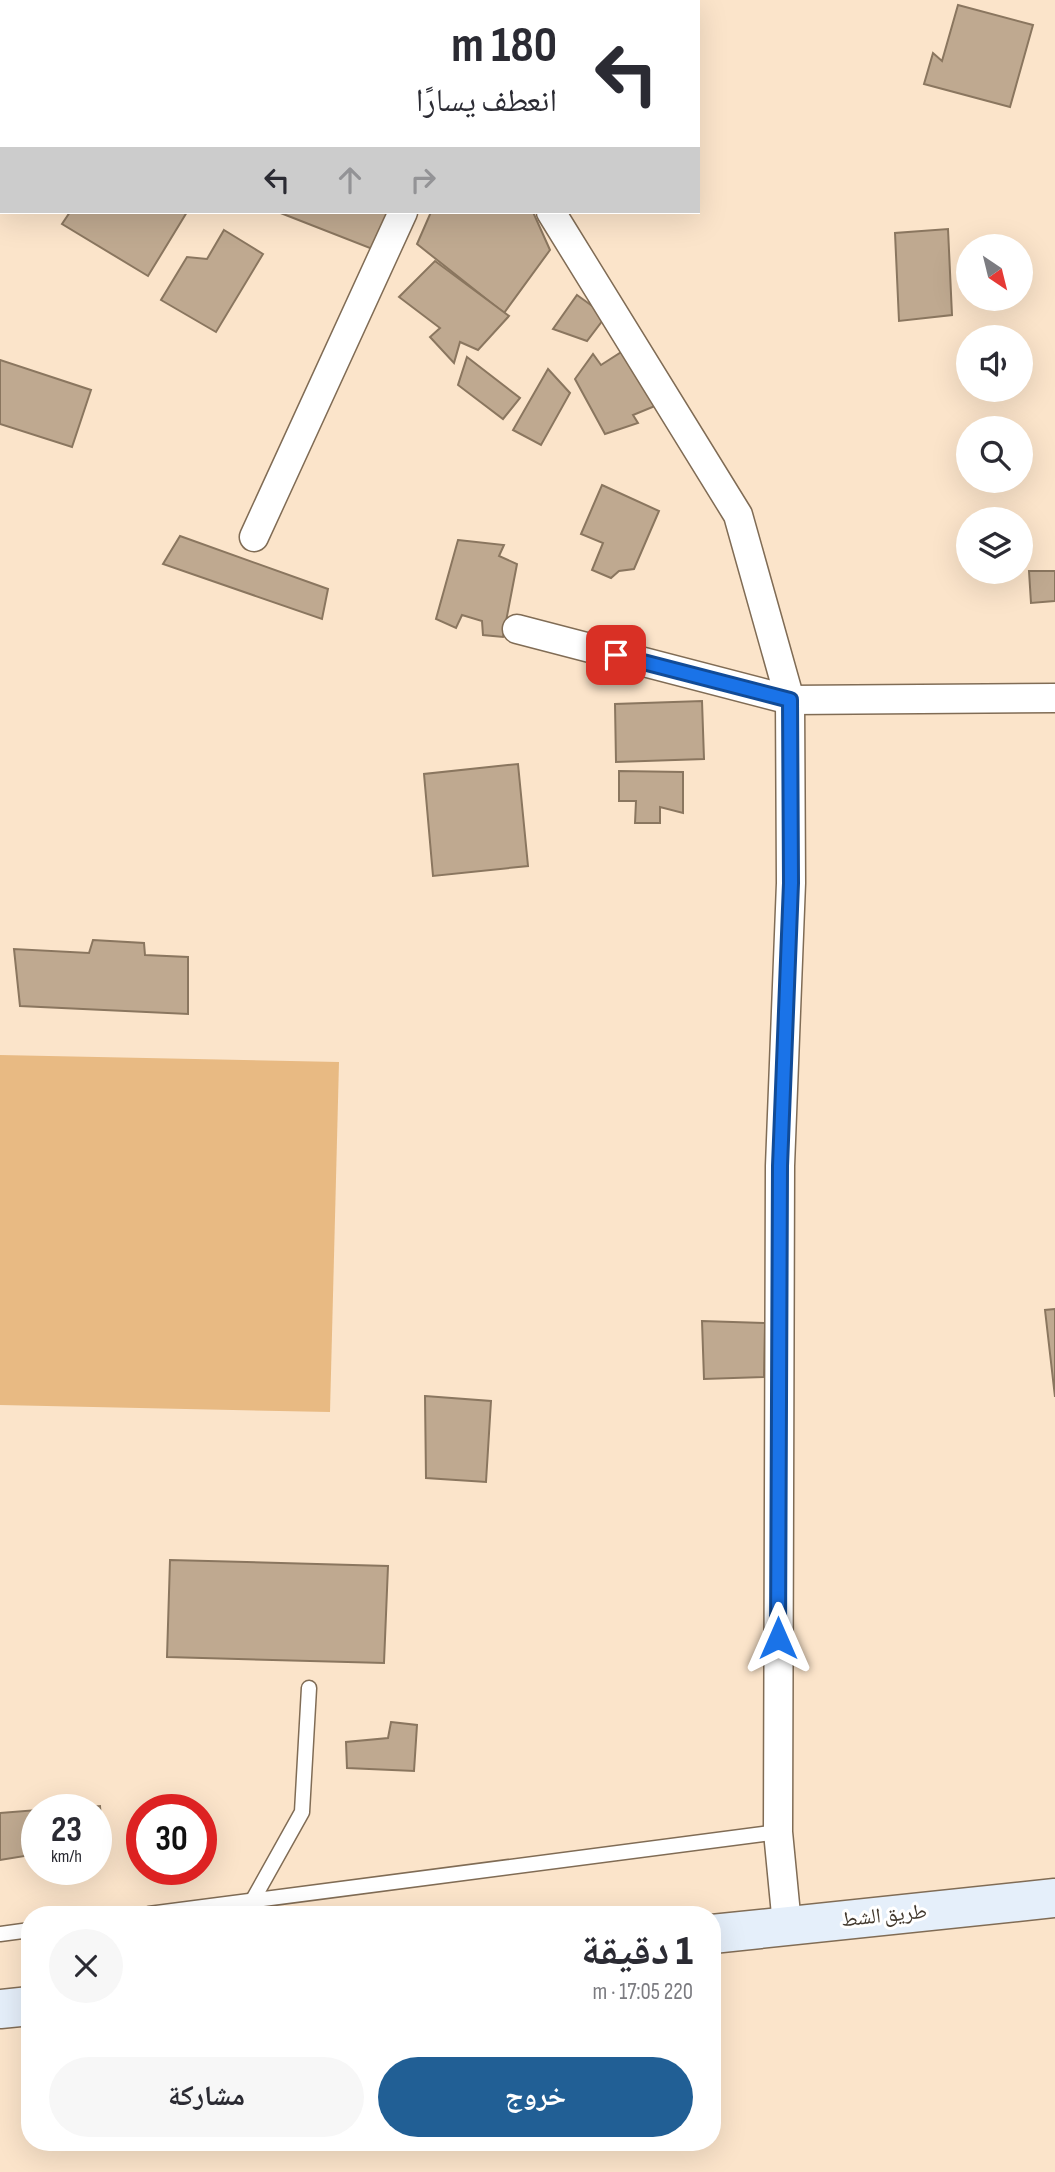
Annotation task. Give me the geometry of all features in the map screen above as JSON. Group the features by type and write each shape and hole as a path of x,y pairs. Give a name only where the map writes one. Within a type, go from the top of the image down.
{"main road":[{"name":"طريق الشط","path":"721,1933 1055,1898"},
{"path":"0,2009 21,2007"}],"street":[{"path":"254,537 402,214"},
{"path":"552,214 738,516 790,700 791,883 780,1180 778,1832 787,1925"},
{"path":"517,629 790,700 1055,698"}],"lane":[{"path":"250,1906 302,1812 309,1688"},
{"path":"263,1906 778,1832"},
{"path":"0,1934 21,1931"}],"shaded area":[{"path":"0,1055 339,1062 330,1412 0,1405"}],"building":[{"path":"958,5 1033,25 1010,107 924,84 933,53 942,61"},
{"path":"69,214 186,214 148,276 62,224"},
{"path":"283,214 390,214 375,250"},
{"path":"430,214 534,214 550,250 504,313 417,244"},
{"path":"948,229 952,315 899,321 895,233"},
{"path":"224,230 263,254 216,332 161,300 187,257 207,259"},
{"path":"435,261 509,316 478,350 460,342 454,363 430,337 440,328 399,297"},
{"path":"577,295 606,316 587,341 553,329"},
{"path":"623,351 655,406 633,415 638,423 605,434 575,379 593,354 601,365"},
{"path":"467,357 520,398 503,419 458,385"},
{"path":"0,360 91,390 72,447 0,424"},
{"path":"548,369 570,393 541,445 513,430"},
{"path":"602,485 659,511 634,569 619,571 611,578 592,570 603,543 581,534"},
{"path":"180,536 328,589 322,619 163,564"},
{"path":"458,540 504,545 499,556 517,564 503,637 483,635 482,621 462,615 456,628 436,619"},
{"path":"1033,571 1055,571 1055,601 1031,603 1030,584 1033,584"},
{"path":"702,701 704,759 616,762 615,704"},
{"path":"518,764 528,866 433,876 424,774"},
{"path":"619,771 683,772 683,813 660,807 660,823 635,823 636,801 619,801"},
{"path":"93,940 144,943 145,955 188,957 188,1014 20,1006 14,949 89,953"},
{"path":"1055,1309 1055,1397 1045,1310"},
{"path":"702,1321 765,1323 764,1377 704,1379"},
{"path":"425,1396 491,1401 486,1482 426,1478"},
{"path":"170,1560 388,1566 384,1663 167,1657"},
{"path":"391,1722 417,1725 414,1771 347,1768 346,1742 388,1738"},
{"path":"21,1811 21,1857 0,1860 0,1813"}],"route":[{"path":"616,655 790,700 791,883 780,1166 778,1638"}]}
